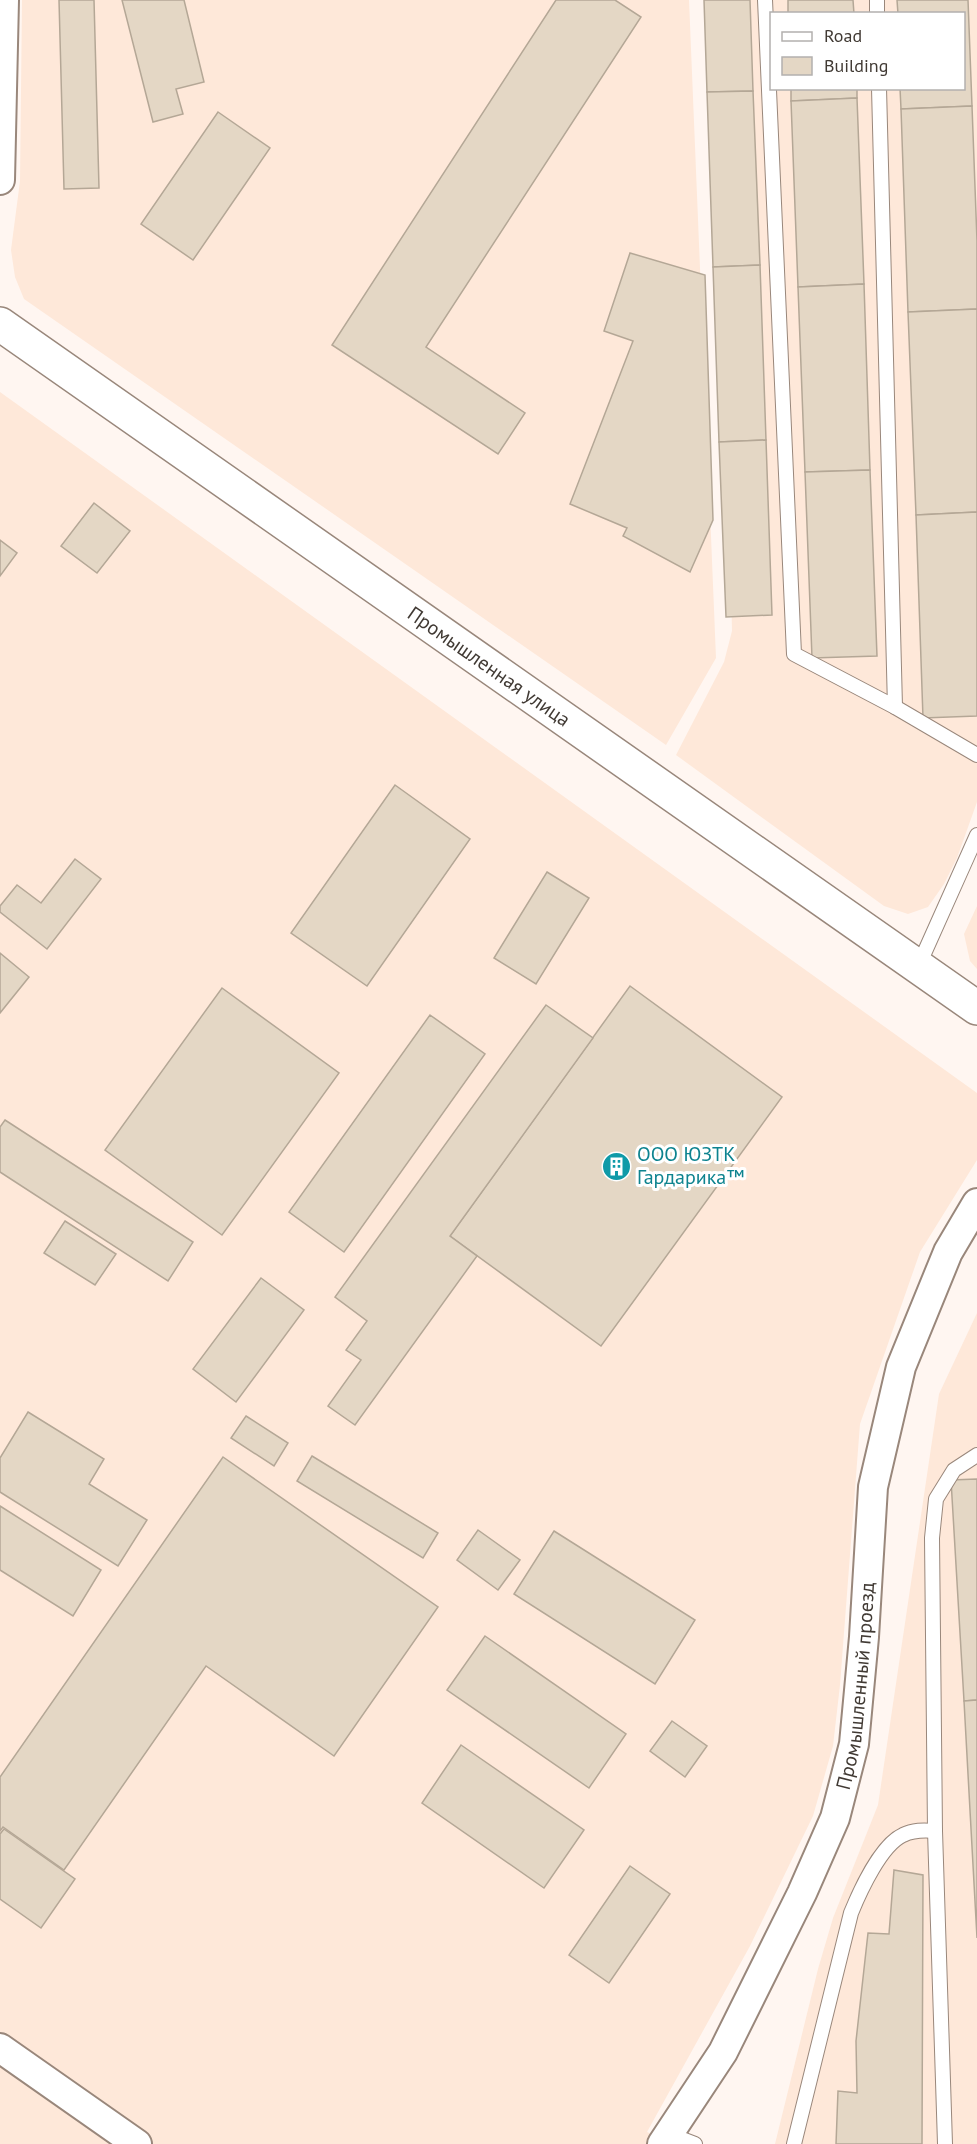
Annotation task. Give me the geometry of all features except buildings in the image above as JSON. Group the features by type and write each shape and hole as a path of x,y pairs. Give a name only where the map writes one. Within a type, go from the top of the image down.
{"street":[{"path":"0,180 4,0"},
{"name":"Промышленная улица","path":"0,324 977,1008"},
{"name":"Промышленный проезд","path":"675,2141 723,2052 802,1893 834,1818 854,1744 864,1637 873,1487 901,1367 948,1252 977,1203"},
{"path":"0,2048 137,2144"}],"lane":[{"path":"765,0 794,654 895,707 977,755"},
{"path":"879,90 895,707"},
{"path":"918,967 977,835"},
{"path":"945,2144 935,1831 932,1538 936,1499 954,1470 977,1455"},
{"path":"794,2144 851,1913 862,1885 878,1859 900,1836 917,1830 935,1831"}],"shaded area":[{"path":"22,0 689,0 716,658 666,745 24,299 15,277 11,250 20,181"},
{"path":"717,0 977,0 977,802 957,858 944,884 928,907 908,914 884,906 676,755 724,662 732,631"},
{"path":"0,392 977,1093 977,1160 920,1252 860,1424 840,1685 833,1746 813,1816 750,1946 647,2132 674,2144 0,2144"},
{"path":"977,906 977,969 970,961 964,934"},
{"path":"977,1313 977,2144 775,2144 818,1969 833,1918 878,1805 939,1394"}],"place":[{"name":"ООО ЮЗТК Гардарика™","path":"616,1166"}]}
